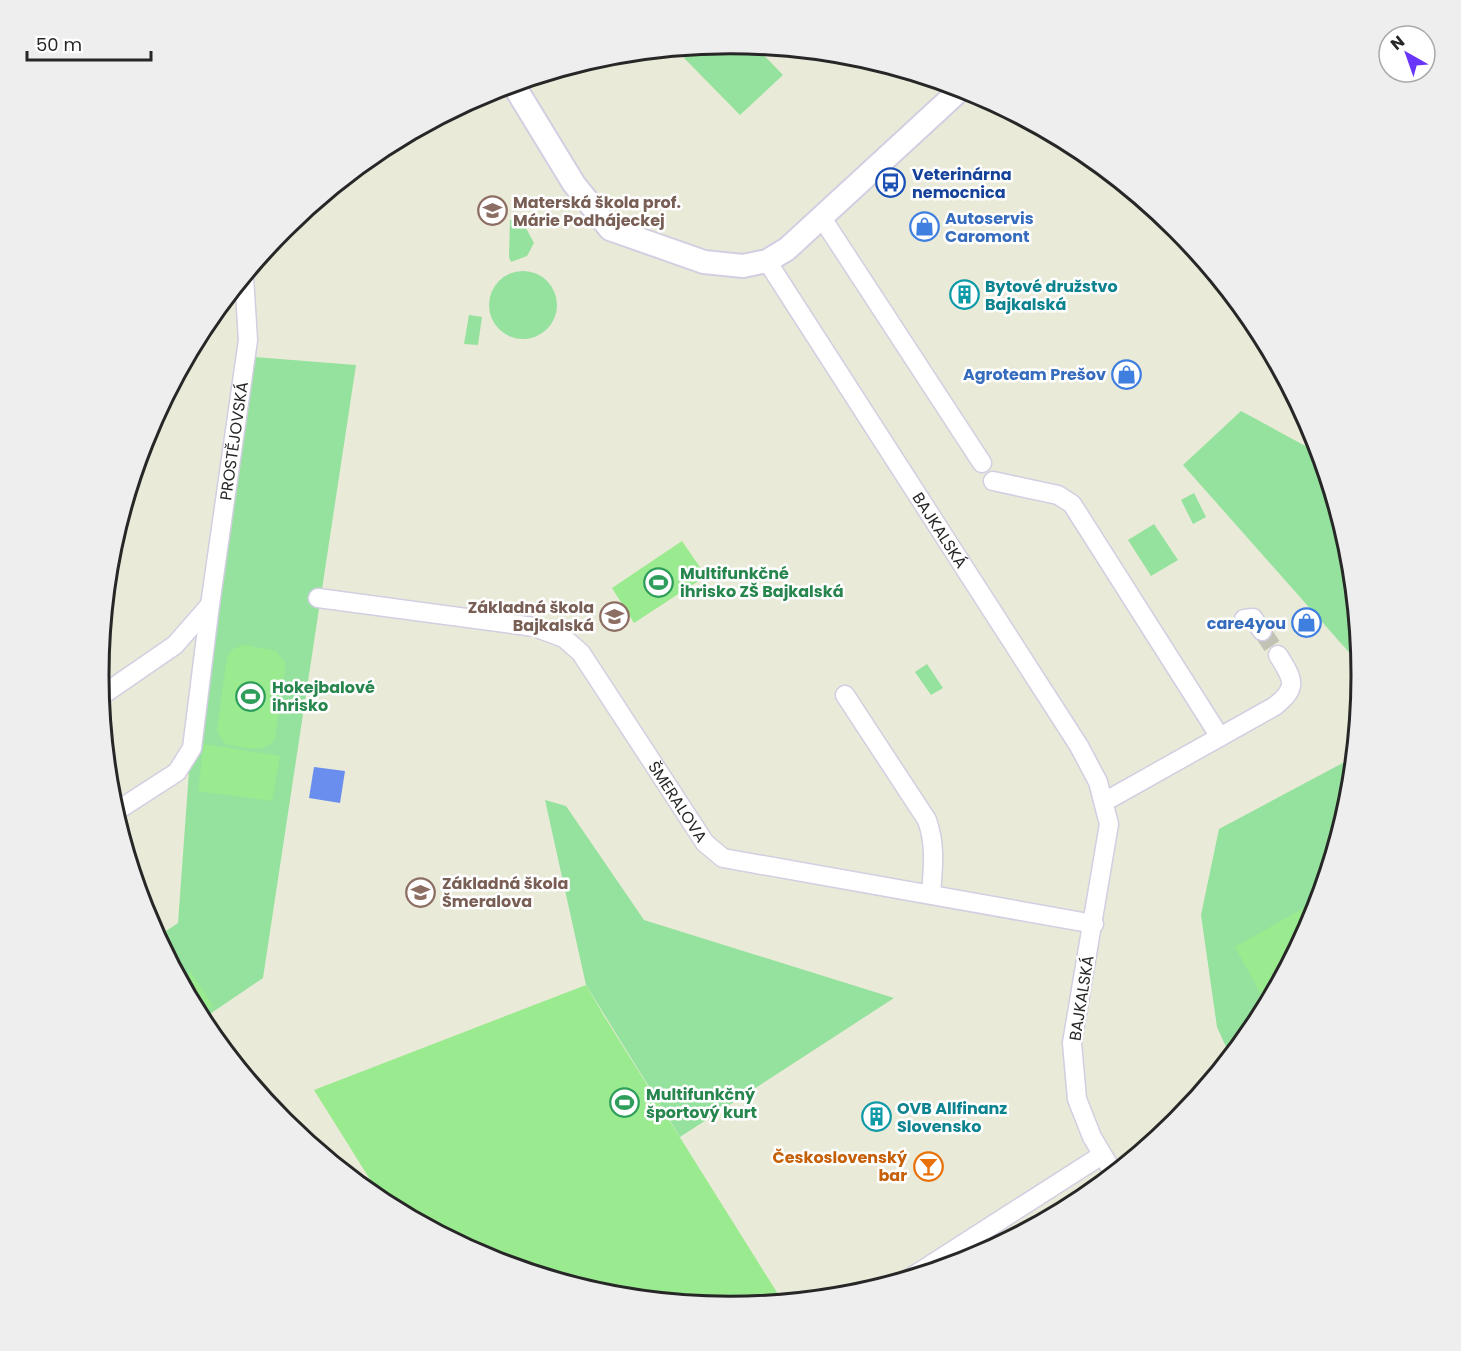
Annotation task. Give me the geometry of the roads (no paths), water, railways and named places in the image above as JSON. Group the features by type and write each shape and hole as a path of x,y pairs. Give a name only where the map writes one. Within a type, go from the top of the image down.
{"street":[{"path":"518,92 574,184 610,229 704,262 743,266 767,261 787,249 954,96"},
{"path":"822,218 982,463"},
{"name":"BAJKALSKÁ","path":"767,261 824,346 1087,759 1104,802 1109,824 1094,924 1072,1043 1077,1099 1110,1168"},
{"name":"PROSTĚJOVSKÁ","path":"123,807 177,772 192,748 248,340 245,288"},
{"path":"993,481 1058,495 1072,504 1220,737"},
{"name":"ŠMERALOVA","path":"318,598 534,627 564,638 581,653 705,843 723,858 1094,924"},
{"path":"109,690 175,645 210,605"},
{"path":"1244,619 1253,618 1262,630"},
{"path":"175,645 202,665"},
{"path":"1104,802 1288,696 1292,686 1291,677 1278,655"},
{"path":"845,695 927,820 935,856 931,894"},
{"path":"934,1262 1102,1155"}],"water":[{"path":"314,767 345,771 340,803 309,798"}],"tunnel":[{"path":"1262,631 1278,655"}],"place":[{"name":"Veterinárna nemocnica","path":"891,183"},
{"name":"Materská škola prof. Márie Podhájeckej","path":"492,211"},
{"name":"Autoservis Caromont","path":"924,227"},
{"name":"Bytové družstvo Bajkalská","path":"964,295"},
{"name":"Agroteam Prešov","path":"1127,374"},
{"name":"Multifunkčné ihrisko ZŠ Bajkalská","path":"659,582"},
{"name":"Základná škola Bajkalská","path":"615,616"},
{"name":"care4you","path":"1307,623"},
{"name":"Hokejbalové ihrisko","path":"251,696"},
{"name":"Základná škola Šmeralova","path":"421,892"},
{"name":"Multifunkčný športový kurt","path":"625,1103"},
{"name":"OVB Allfinanz Slovensko","path":"876,1117"},
{"name":"Československý bar","path":"928,1166"}]}
